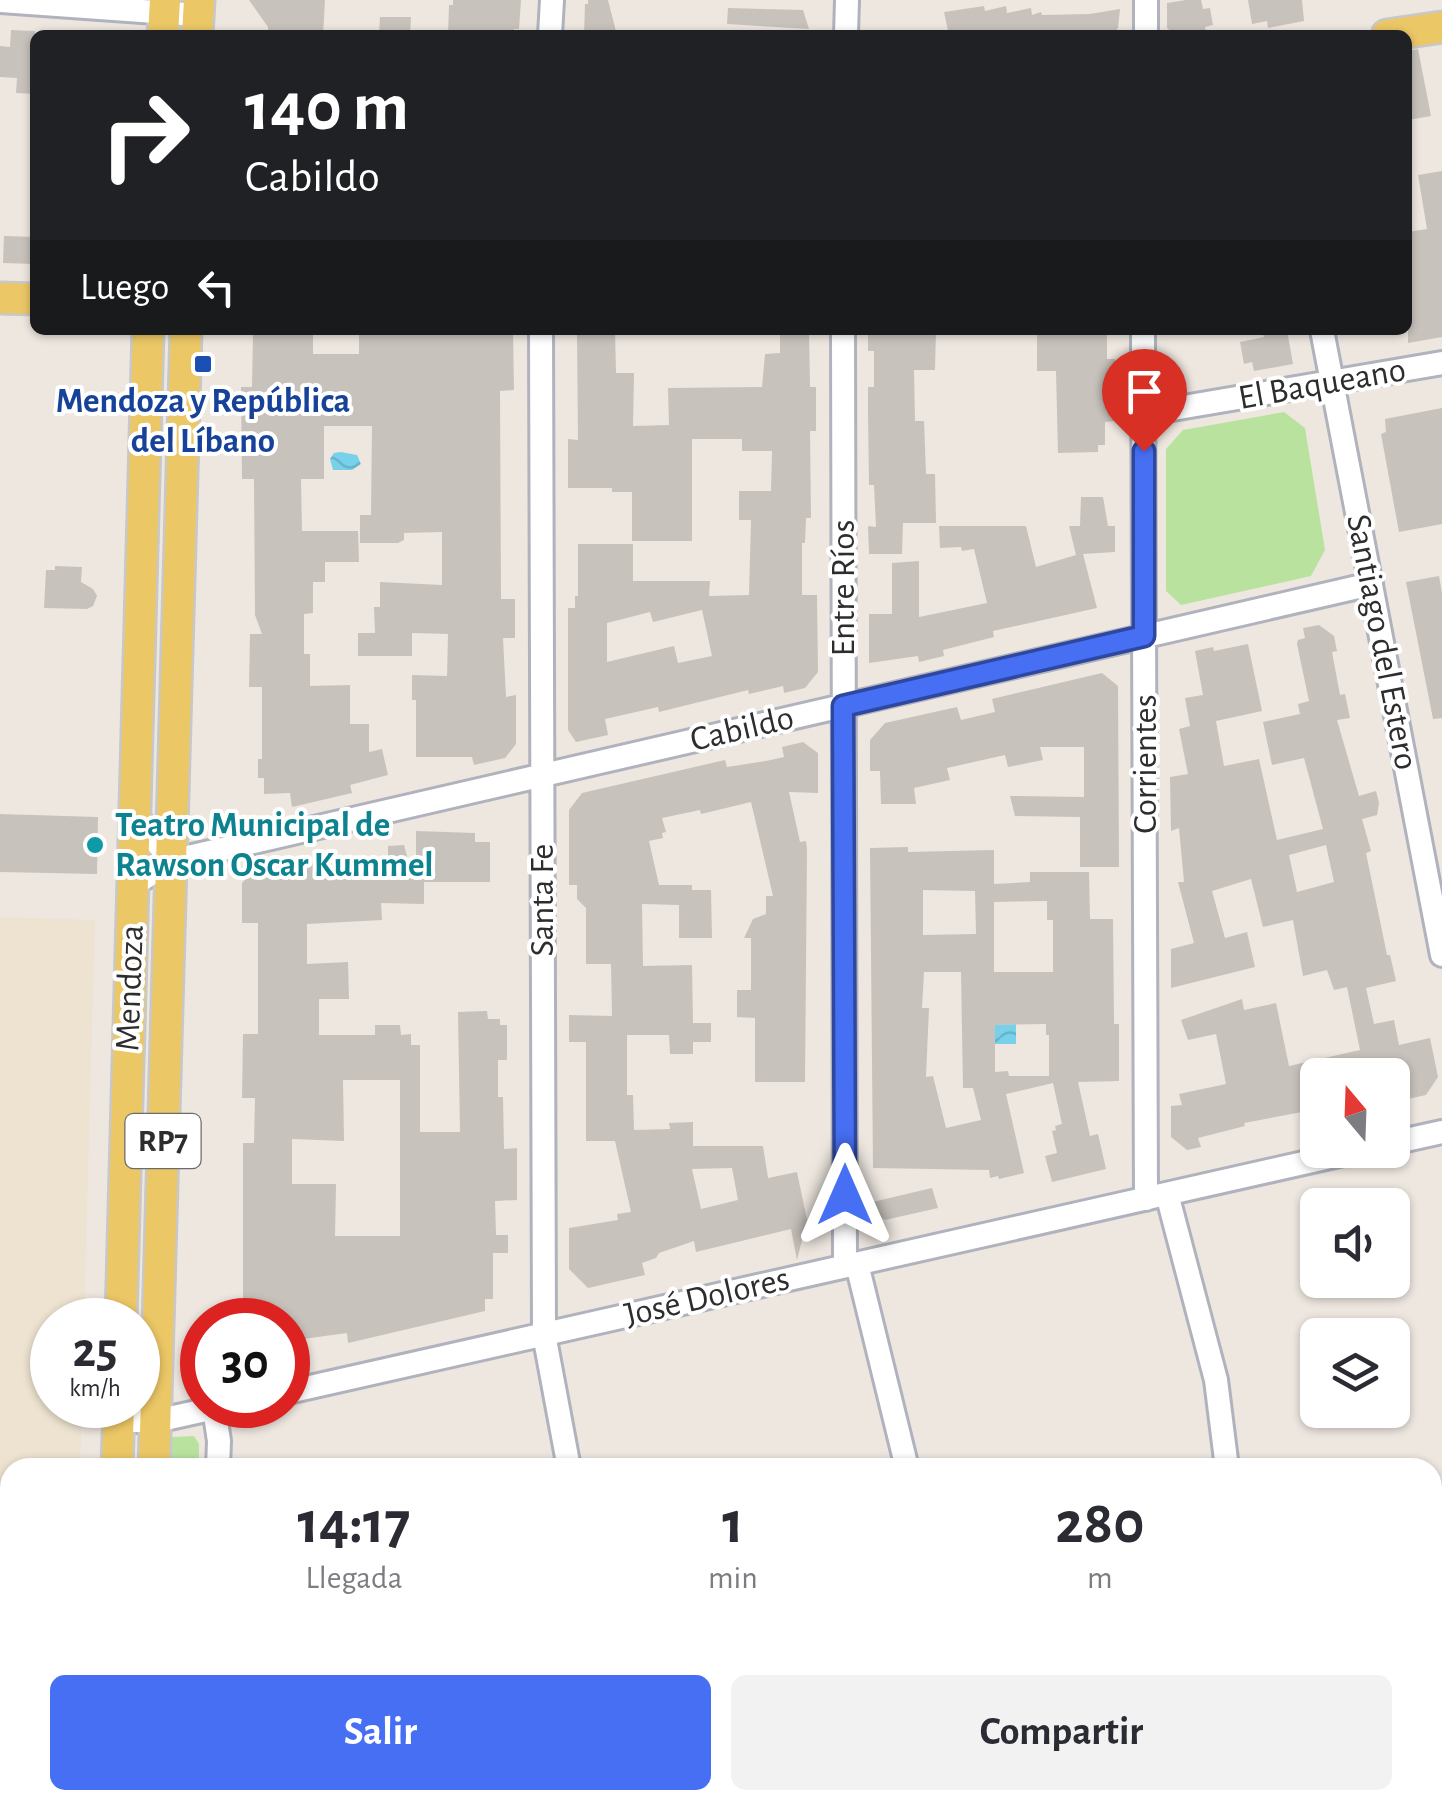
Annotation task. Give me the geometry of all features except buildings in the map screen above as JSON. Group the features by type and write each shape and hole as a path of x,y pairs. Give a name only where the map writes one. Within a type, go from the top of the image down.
{"main road":[{"path":"1412,31 1442,26"},
{"path":"0,298 30,299"},
{"name":"Mendoza","path":"122,1298 148,335"},
{"name":"Mendoza","path":"160,1298 186,335"},
{"path":"117,1458 118,1428"},
{"name":"Mendoza","path":"154,1458 156,1428"}],"street":[{"path":"550,30 552,0"},
{"path":"846,30 847,0"},
{"path":"1146,0 1146,30"},
{"path":"0,1 198,17"},
{"name":"Santa Fe","path":"540,335 544,1334 566,1458"},
{"name":"Entre Ríos","path":"843,335 843,706 851,1265 904,1458"},
{"name":"Corrientes","path":"1143,335 1144,636 1157,1197 1216,1380 1226,1458"},
{"name":"Santiago del Estero","path":"1323,335 1442,955"},
{"name":"El Baqueano","path":"1144,414 1442,363"},
{"name":"Cabildo","path":"132,886 172,860 1371,584"},
{"path":"134,813 172,860"},
{"path":"1410,1139 1442,1132"},
{"name":"José Dolores","path":"310,1387 1300,1164"},
{"path":"218,1458 220,1428"}],"shaded area":[{"path":"0,917 95,920 85,1298 30,1298 30,1428 81,1428 80,1458 0,1458"}],"green space":[{"path":"1284,412 1305,428 1325,550 1311,576 1181,605 1166,591 1166,449 1183,430"},
{"path":"194,1436 199,1444 199,1458 166,1458 167,1445 173,1437"}],"water":[{"path":"341,452 357,455 361,464 352,470 333,470 330,459"},
{"path":"1016,1024 1016,1044 995,1044 995,1025"}],"place":[{"name":"Mendoza y República del Líbano","path":"203,364"},
{"name":"Teatro Municipal de Rawson Oscar Kummel","path":"95,845"}],"route":[{"path":"845,1195 843,706 1144,636 1144,451"}]}
